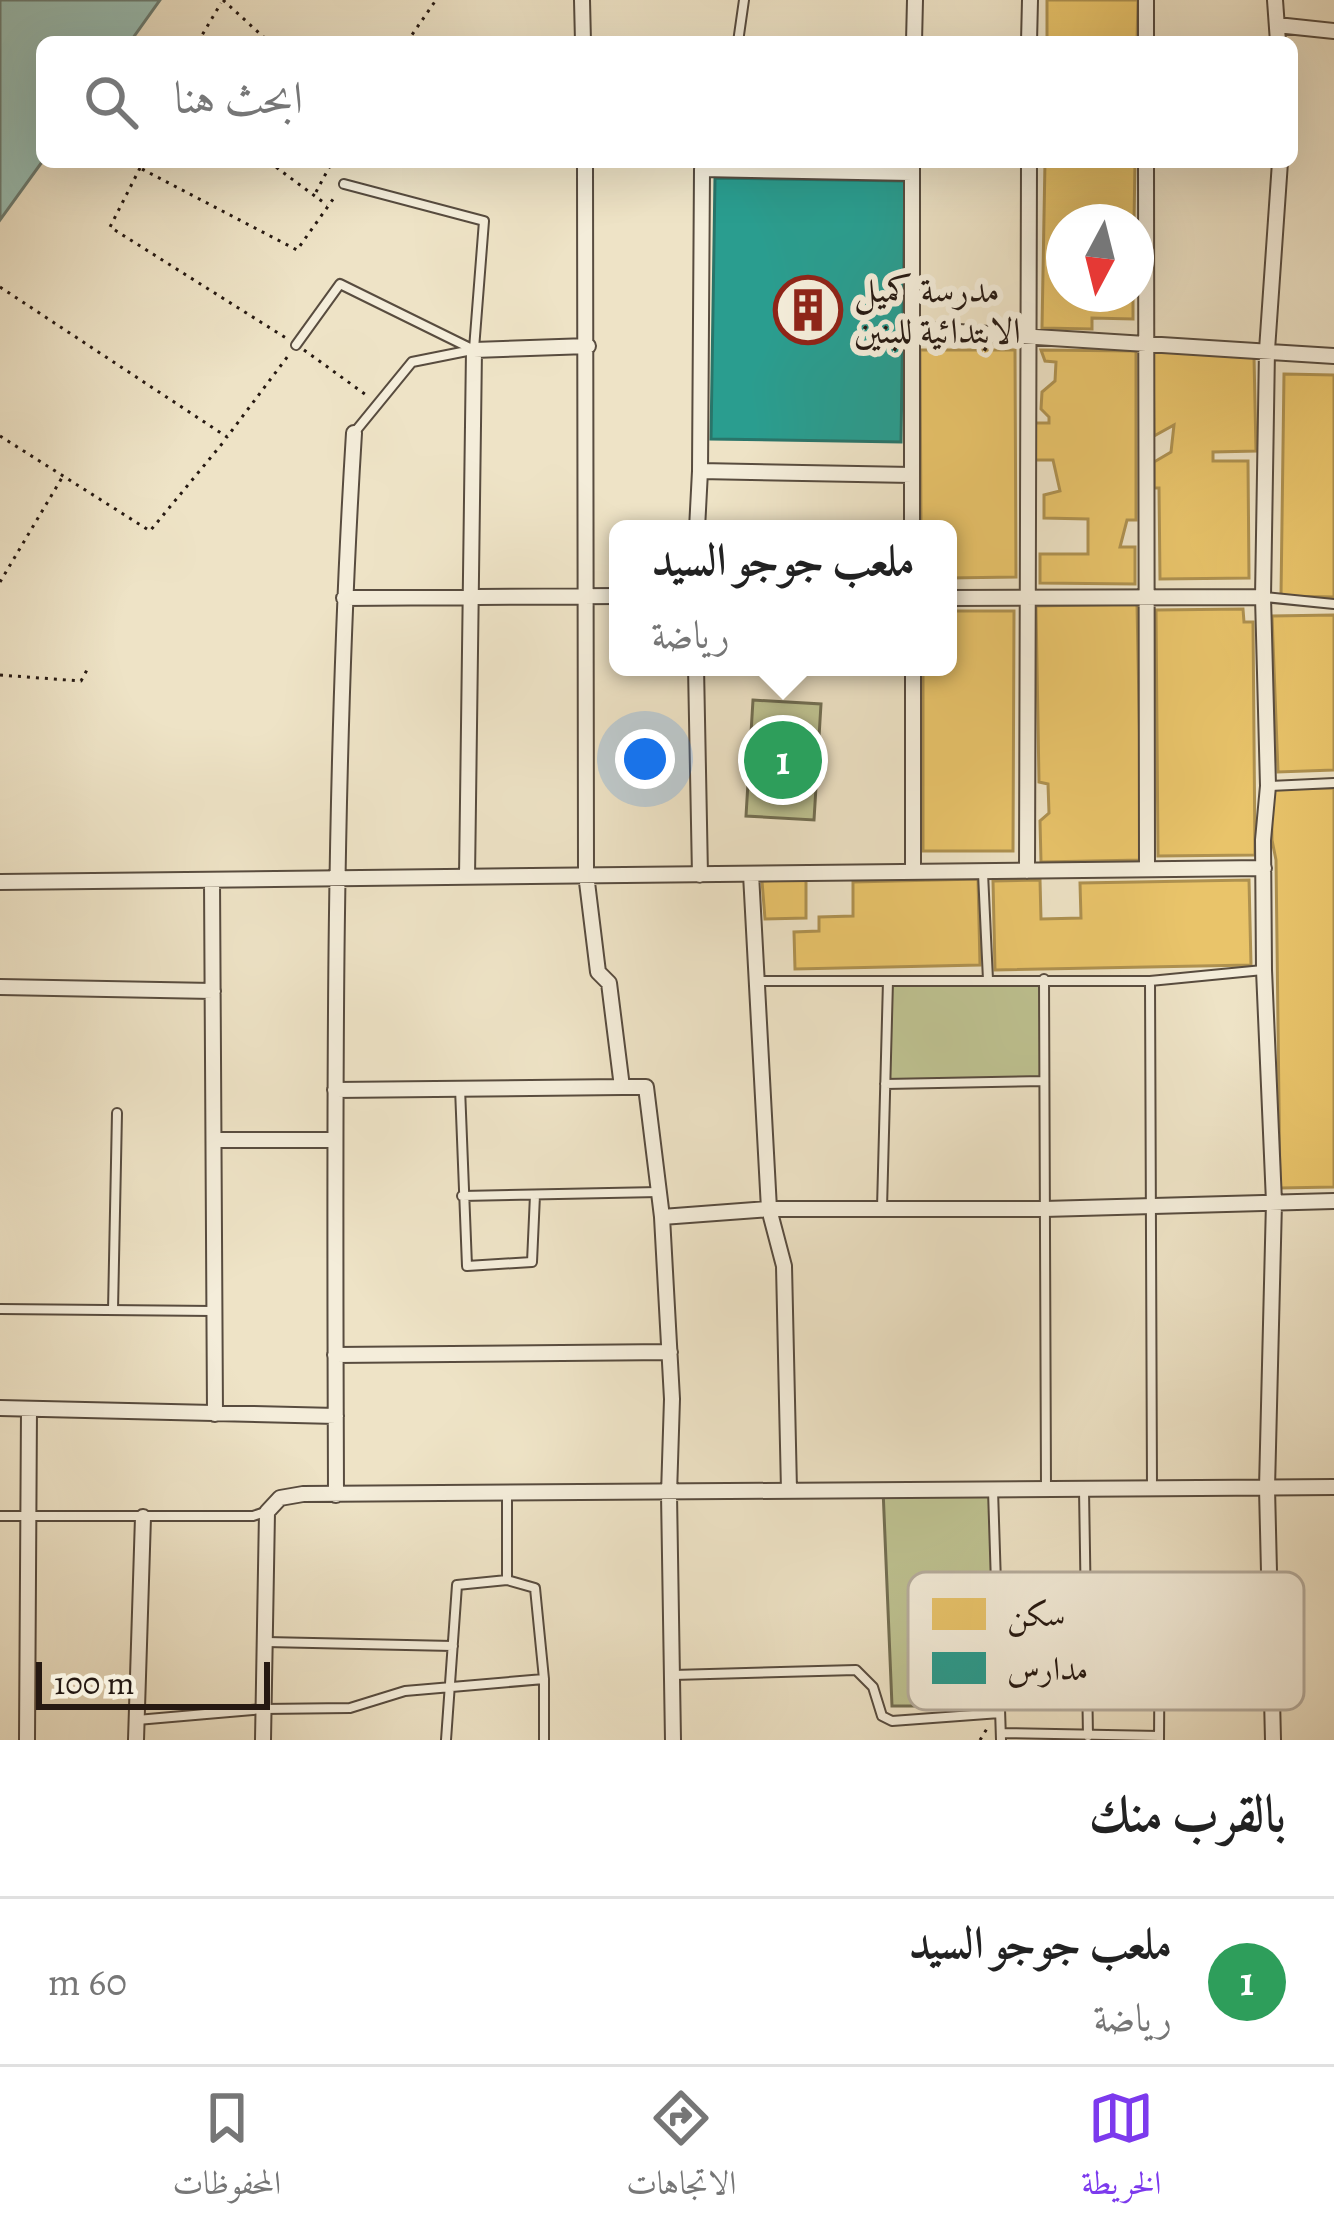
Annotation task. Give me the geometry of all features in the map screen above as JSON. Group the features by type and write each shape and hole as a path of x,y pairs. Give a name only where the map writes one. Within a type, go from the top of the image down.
{"street":[{"path":"583,0 583,36"},
{"path":"914,36 915,0"},
{"path":"1029,36 1030,0"},
{"path":"1146,0 1146,36"},
{"path":"1275,0 1278,36"},
{"path":"1277,25 1334,31"},
{"path":"585,168 586,874 598,972 609,983 622,1087"},
{"path":"698,520 702,169 912,168 912,520"},
{"path":"1027,871 1029,168"},
{"path":"1146,168 1147,869"},
{"path":"1269,1572 1274,1202 1264,970 1268,786 1263,597 1267,350 1280,168"},
{"path":"911,328 1334,356"},
{"path":"467,877 474,350 588,346"},
{"path":"336,1495 334,1090 344,598 354,433"},
{"path":"700,471 912,475"},
{"path":"344,598 609,596"},
{"path":"957,598 1263,597"},
{"path":"696,676 700,874"},
{"path":"913,676 914,872"},
{"path":"0,881 1264,868"},
{"path":"751,874 769,1209 784,1266 789,1490"},
{"path":"212,880 215,1414"},
{"path":"0,987 213,991"},
{"path":"334,1090 646,1087 660,1192 670,1352 673,1740"},
{"path":"216,1140 335,1140"},
{"path":"662,1217 769,1209 1044,1209 1334,1201"},
{"path":"335,1355 670,1352"},
{"path":"0,1408 336,1416"},
{"path":"27,1740 29,1409"},
{"path":"263,1740 266,1512 280,1498 1334,1487"},
{"path":"136,1740 143,1516"},
{"path":"1273,1710 1274,1740"}],"lane":[{"path":"739,36 744,0"},
{"path":"344,184 484,220 474,350"},
{"path":"296,345 340,284 474,350"},
{"path":"354,433 412,362 474,350"},
{"path":"1263,597 1334,604"},
{"path":"1268,786 1334,783"},
{"path":"983,871 988,980"},
{"path":"757,981 1150,980 1264,970"},
{"path":"1044,979 1046,1488"},
{"path":"1150,980 1152,1490"},
{"path":"882,1208 888,981"},
{"path":"886,1084 1044,1081"},
{"path":"460,1087 467,1266 532,1262 535,1195"},
{"path":"113,1310 117,1113"},
{"path":"462,1196 660,1192"},
{"path":"0,1309 214,1311"},
{"path":"993,1488 996,1572"},
{"path":"1084,1489 1084,1572"},
{"path":"507,1493 508,1580"},
{"path":"0,1516 253,1516 266,1512"},
{"path":"446,1740 457,1585 508,1580 535,1588 544,1679 544,1740"},
{"path":"264,1642 453,1646"},
{"path":"672,1675 856,1670 873,1687 882,1716 892,1721 1000,1713"},
{"path":"137,1720 263,1708 350,1708 405,1691 544,1679"},
{"path":"1000,1710 1001,1737 1159,1738"},
{"path":"1087,1710 1088,1736"}],"path":[{"path":"411,36 436,0"},
{"path":"202,36 223,1 262,36"},
{"path":"140,168 110,226 296,345 378,404"},
{"path":"147,168 297,250 344,184"},
{"path":"276,168 328,206"},
{"path":"314,195 329,168"},
{"path":"0,287 227,437"},
{"path":"0,436 150,531 296,345"},
{"path":"0,582 63,476"},
{"path":"0,675 81,681 88,668"}],"green space":[{"path":"753,700 821,704 814,820 746,816"},
{"path":"1044,979 1044,1081 885,1084 888,981"},
{"path":"993,1488 996,1572 908,1572 908,1706 892,1706 883,1489"}],"water":[{"path":"0,0 160,0 134,36 36,36 38,168 0,220"}],"building: سكن":[{"path":"1047,0 1138,0 1137,36 1047,36"},
{"path":"1045,168 1135,168 1134,204 1046,204 1046,312 1133,312 1133,319 1092,318 1092,329 1042,328"},
{"path":"920,350 1015,350 1016,577 957,578 957,520 921,520"},
{"path":"1041,350 1136,351 1136,520 1127,520 1120,547 1135,547 1135,584 1040,583 1040,554 1088,554 1088,519 1044,518 1044,495 1060,491 1053,460 1035,460 1035,423 1049,423 1041,409 1042,392 1055,381 1056,362 1045,361"},
{"path":"1153,351 1254,357 1256,451 1213,452 1213,461 1248,461 1249,578 1160,579 1159,488 1154,488 1154,462 1171,452 1174,425 1154,436"},
{"path":"1284,374 1334,375 1334,597 1281,596"},
{"path":"1137,604 1142,860 1041,862 1040,821 1049,813 1048,784 1039,782 1036,606"},
{"path":"1243,609 1244,622 1253,622 1255,855 1158,856 1156,610"},
{"path":"957,611 1014,611 1013,851 923,851 923,676 957,676"},
{"path":"1334,615 1334,770 1278,772 1272,616"},
{"path":"1271,788 1334,788 1334,1187 1280,1188"},
{"path":"806,879 806,918 765,919 762,881"},
{"path":"978,879 980,965 795,969 794,932 819,931 819,917 853,916 853,882"},
{"path":"1040,880 1041,919 1081,918 1080,883 1249,880 1251,965 995,970 993,881"}],"building: مدارس":[{"name":"مدرسة كميل الابتدائية للبنين","path":"715,178 905,181 901,442 711,439"}],"place":[{"name":"مدرسة كميل الابتدائية للبنين","path":"808,310"},
{"name":"ملعب جوجو السيد","path":"783,760"}]}
